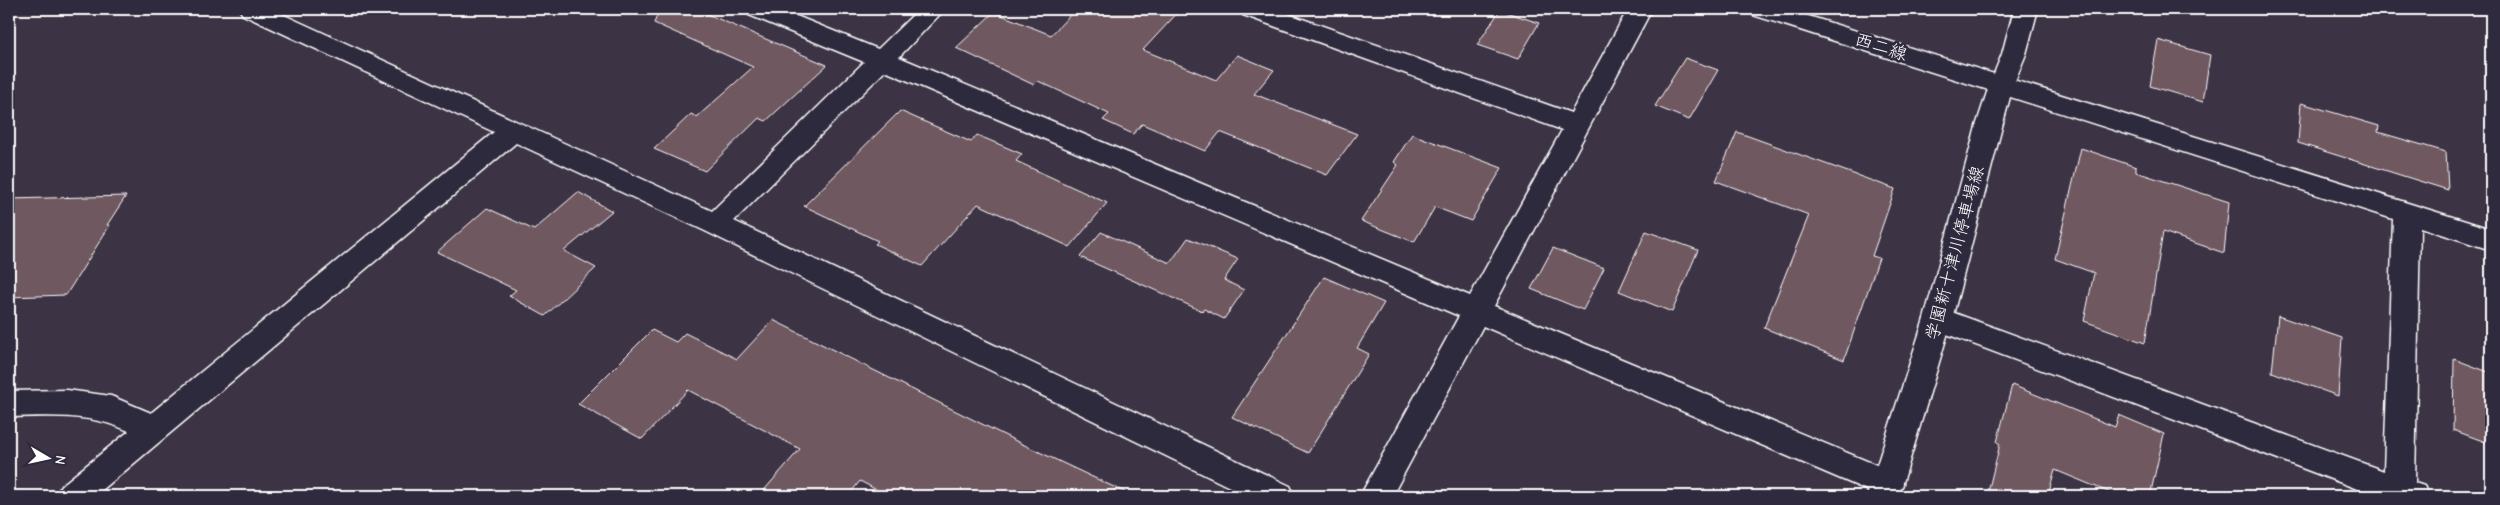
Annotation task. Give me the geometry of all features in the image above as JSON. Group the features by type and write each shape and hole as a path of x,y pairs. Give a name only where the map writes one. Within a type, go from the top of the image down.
{"street":[{"path":"251,9 715,224 1279,496"},
{"path":"756,9 880,59 1477,310 1885,490"},
{"path":"715,224 880,59 933,9"},
{"path":"1251,9 1576,125"},
{"path":"1376,496 1640,9"},
{"name":"西二線","path":"1761,9 2491,239"},
{"name":"学園新十津川停車場線","path":"1885,490 1938,319 2001,86 2014,54 2026,9"},
{"path":"72,496 513,131"},
{"path":"1938,319 2404,495 2406,212"},
{"path":"9,404 66,403 112,409 154,428"}],"building":[{"path":"660,9 695,9 827,65 766,121 759,118 705,171 654,149 691,114 697,117 753,67 654,23"},
{"path":"1076,9 1181,9 1143,50 1216,80 1237,55 1274,70 1254,94 1357,134 1327,175 1220,132 1205,151 1142,124 1133,134 1103,120 1109,114 1038,81 1034,85 956,48 994,12 1051,35"},
{"path":"1500,10 1539,23 1518,59 1477,45"},
{"path":"2158,40 2210,55 2203,102 2150,86"},
{"path":"1685,58 1718,70 1689,120 1655,106"},
{"path":"2301,103 2379,126 2378,132 2446,152 2448,190 2298,143"},
{"path":"900,111 971,142 977,135 1022,154 1016,161 1107,203 1070,247 978,204 922,266 875,244 878,241 804,206"},
{"path":"1737,132 1895,189 1872,256 1879,258 1844,360 1764,328 1809,215 1716,181"},
{"path":"1412,134 1502,168 1471,221 1435,207 1414,242 1361,221 1398,165 1394,162"},
{"path":"2081,148 2136,167 2136,172 2229,202 2224,253 2163,232 2145,343 2084,321 2094,273 2055,259"},
{"path":"578,192 612,211 564,251 596,268 545,316 509,296 516,290 437,252 487,208 534,230"},
{"path":"126,196 66,295 9,297 9,199"},
{"path":"1646,231 1698,250 1672,312 1619,291"},
{"path":"1101,232 1170,263 1188,238 1238,259 1224,280 1244,290 1224,319 1204,309 1202,311 1080,257"},
{"path":"1553,248 1604,268 1583,310 1531,289"},
{"path":"1324,277 1384,303 1357,348 1369,354 1308,453 1232,417"},
{"path":"2278,316 2342,338 2338,396 2272,372"},
{"path":"773,320 1018,442 1133,496 888,496 860,481 848,496 759,496 800,449 688,390 642,439 578,404 652,330 676,342 685,333 737,359"},
{"path":"2454,359 2491,373 2491,444 2453,430"},
{"path":"2012,385 2115,427 2119,415 2164,434 2150,496 2118,496 2055,470 2048,496 1987,496 2000,444 1997,442"}]}
